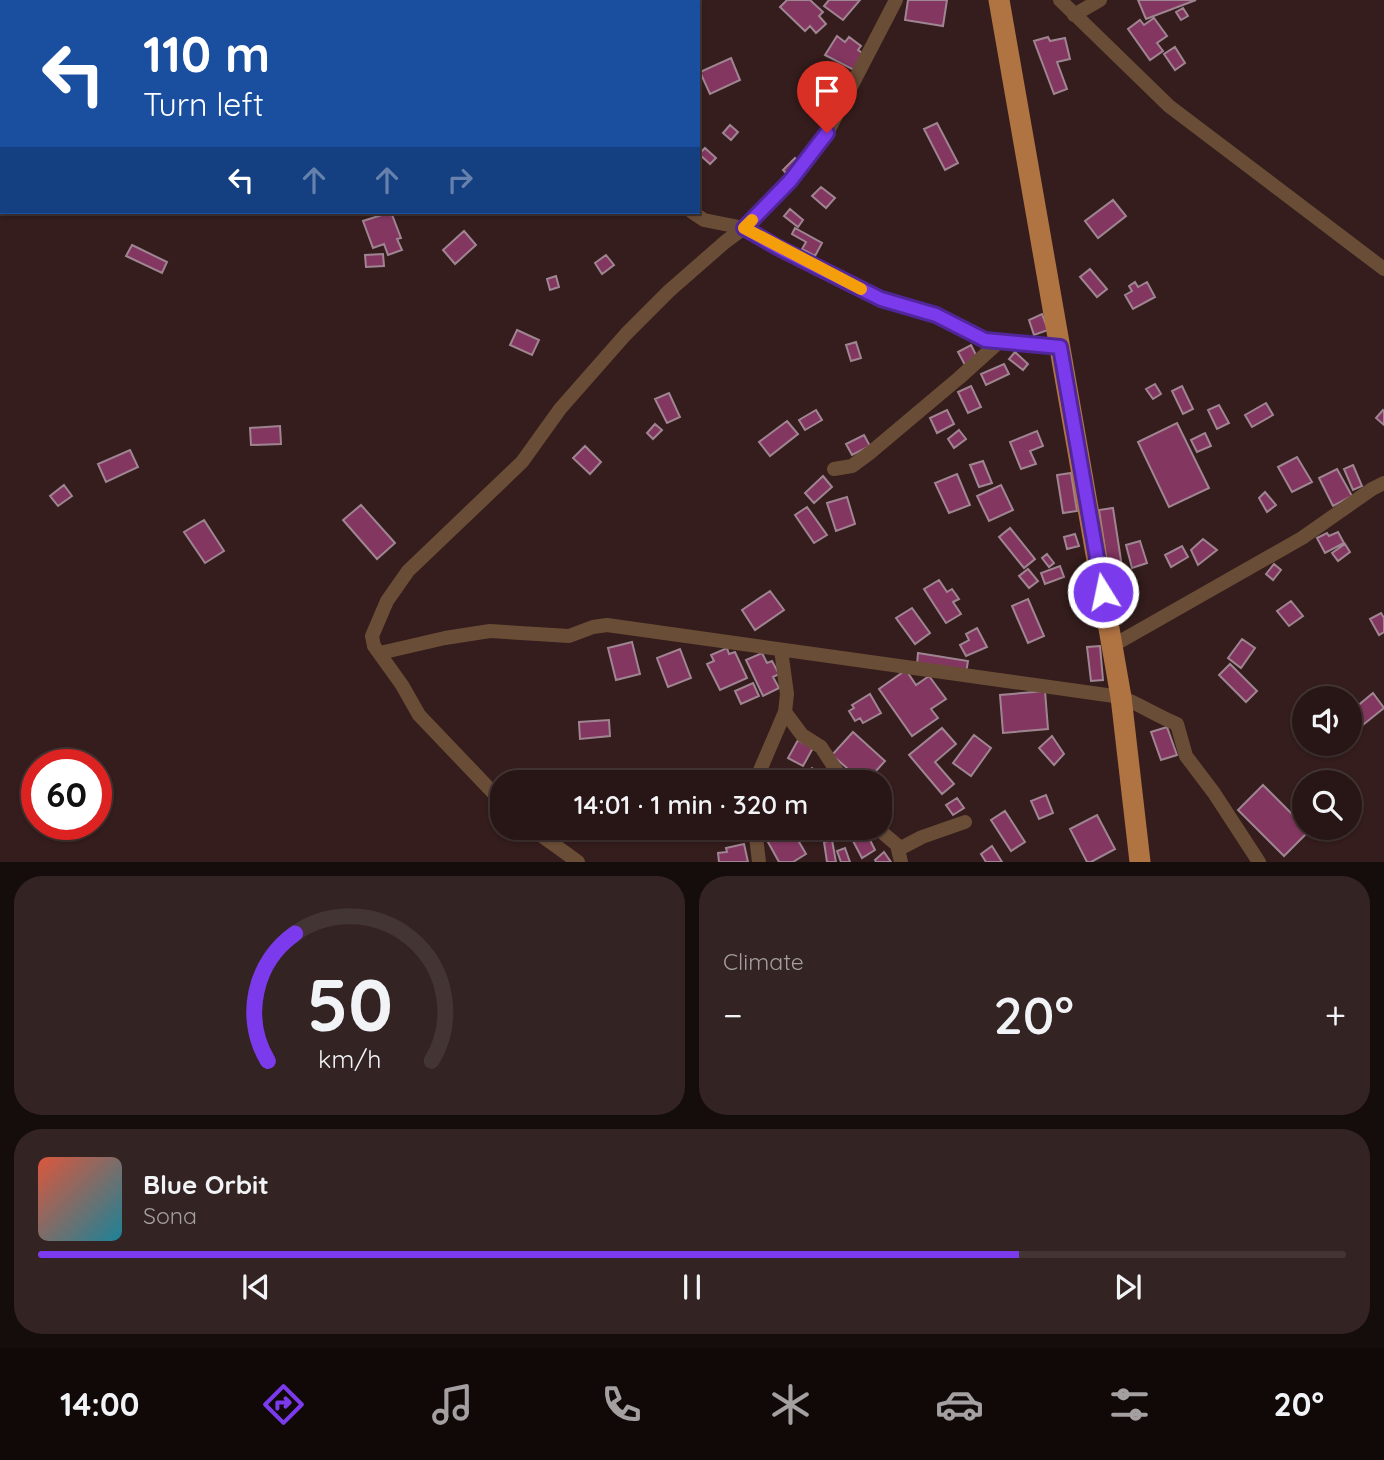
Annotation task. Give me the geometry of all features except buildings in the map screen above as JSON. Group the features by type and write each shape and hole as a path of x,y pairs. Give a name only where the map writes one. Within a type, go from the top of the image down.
{"main road":[{"path":"999,0 1121,697 1140,862"}],"street":[{"path":"490,789 419,715 402,685 374,646 372,636 387,601 408,572 522,462 561,409 626,334 669,291 744,228 790,181 827,133 896,0"},
{"path":"1060,0 1169,106 1384,269"},
{"path":"1074,15 1100,0"},
{"path":"695,214 704,220 744,228 881,299 936,315 974,337 1060,347"},
{"path":"834,469 852,466 999,342"},
{"path":"1112,646 1301,538 1384,483"},
{"path":"380,653 433,640 490,631 569,636 607,625 1121,697 1177,724 1186,756 1259,862"},
{"path":"760,770 785,712 787,694 781,650"},
{"path":"785,712 802,735 821,747 836,770"},
{"path":"891,840 901,848 922,837 965,822"},
{"path":"548,840 578,862"},
{"path":"756,840 759,862"},
{"path":"897,845 901,862"}],"slow traffic":[{"path":"752,220 744,228 861,289"}],"route":[{"path":"827,133 790,181 744,228 881,299 936,315 974,337 1060,347 1103,592"}]}
